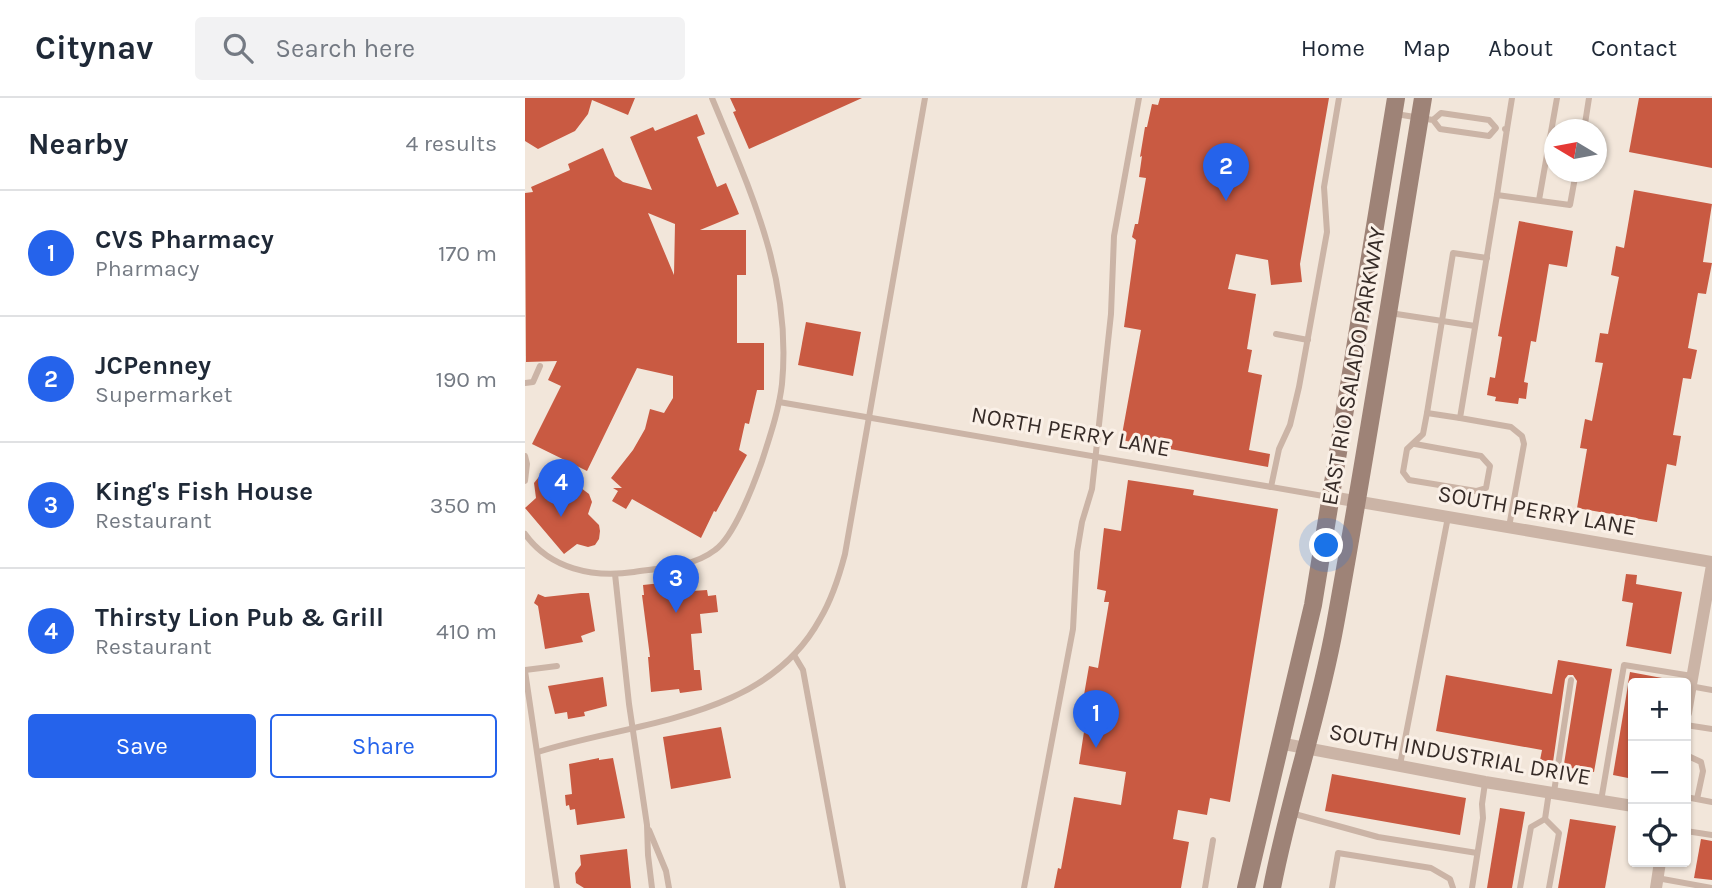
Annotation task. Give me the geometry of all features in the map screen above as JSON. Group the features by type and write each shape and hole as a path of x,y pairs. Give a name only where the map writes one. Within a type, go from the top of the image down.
{"main road":[{"name":"EAST RIO SALADO PARKWAY","path":"1272,888 1334,628 1387,313 1426,119 1423,98"},
{"name":"EAST RIO SALADO PARKWAY","path":"1246,888 1313,606 1395,106"}],"street":[{"name":"NORTH PERRY LANE","path":"1331,498 1355,501"},
{"name":"SOUTH PERRY LANE","path":"1355,501 1712,564"},
{"path":"1691,681 1708,610 1712,564"},
{"name":"SOUTH INDUSTRIAL DRIVE","path":"1279,743 1485,782 1628,805"}],"lane":[{"path":"525,534 535,548 555,562 574,569 615,575 685,565 716,550 737,519 752,486 770,437 779,402 784,348 780,293 766,231 712,98"},
{"path":"538,752 661,722 738,696 769,677 793,654 820,620 835,588 847,542 925,98"},
{"path":"1024,888 1073,629 1079,539 1091,489 1111,314 1114,236 1139,98"},
{"path":"1271,487 1279,449 1290,425 1327,232 1324,187 1339,98"},
{"path":"1460,418 1512,98"},
{"path":"1539,200 1557,98"},
{"path":"1586,119 1589,98"},
{"path":"1395,106 1426,119 1440,129 1489,136 1496,128"},
{"path":"1426,119 1441,113 1489,120 1496,128 1507,130"},
{"path":"1497,194 1570,205 1574,182"},
{"path":"1415,444 1481,456 1490,466 1486,488 1476,491 1409,480 1403,472 1407,449 1423,434 1453,253 1487,258"},
{"path":"1387,313 1475,326"},
{"path":"1276,334 1308,340"},
{"path":"525,383 533,382 540,366"},
{"name":"NORTH PERRY LANE","path":"779,402 1331,498"},
{"path":"1427,413 1511,427 1523,436 1524,444 1509,527"},
{"path":"525,456 525,481"},
{"path":"1400,765 1448,517"},
{"path":"615,575 647,825 652,888"},
{"path":"793,654 803,670 843,888"},
{"path":"1601,801 1624,665 1678,678"},
{"path":"557,666 525,671 557,888"},
{"path":"1520,888 1531,827 1545,818 1552,792 1571,680"},
{"path":"1691,681 1712,690"},
{"path":"1691,726 1712,729"},
{"path":"1691,757 1701,762 1703,771 1697,799"},
{"path":"1472,888 1485,782"},
{"path":"1691,798 1712,802"},
{"path":"1289,812 1378,837 1477,853"},
{"path":"1545,818 1559,833 1549,888"},
{"path":"647,825 666,871 669,888"},
{"path":"1691,832 1712,835"},
{"path":"1205,888 1213,840"},
{"path":"1332,888 1338,853 1431,868 1450,879 1453,888"},
{"path":"1657,883 1712,888"}],"building":[{"path":"525,98 635,98 628,115 592,100 588,114 575,131 538,149 525,141"},
{"path":"730,98 862,98 749,149"},
{"path":"1160,98 1329,98 1300,264 1302,282 1271,285 1268,260 1236,254 1228,289 1256,294 1247,349 1252,350 1248,372 1262,375 1249,450 1270,454 1268,467 1121,440 1141,330 1124,327 1136,240 1132,237 1135,224 1138,224 1146,178 1139,177 1142,156 1140,157 1152,104 1158,105"},
{"path":"1639,98 1712,98 1712,168 1629,152"},
{"path":"697,114 705,134 697,137 717,187 726,183 739,214 700,230 746,230 746,275 737,275 737,343 764,343 764,390 757,390 749,424 745,423 739,450 747,455 701,538 632,499 626,509 612,501 618,491 613,488 622,488 611,478 633,450 645,429 650,409 664,413 673,398 673,376 637,368 587,471 532,444 561,386 548,380 557,361 526,362 525,193 533,192 531,187 570,170 568,164 603,148 615,176 623,182 652,190 630,137 653,127 655,131","holes":["648,213 675,224 674,275"]},
{"path":"1634,190 1712,204 1703,262 1712,263 1706,294 1698,293 1688,348 1697,350 1691,379 1683,378 1673,435 1681,436 1676,466 1667,464 1657,522 1577,508 1587,449 1580,448 1585,419 1592,421 1603,363 1595,362 1600,333 1608,334 1619,277 1611,275 1616,246 1624,248"},
{"path":"1519,221 1573,231 1567,267 1549,264 1536,342 1531,341 1524,382 1528,383 1526,399 1519,398 1518,404 1495,401 1496,397 1487,395 1490,377 1495,378 1502,337 1498,336"},
{"path":"806,322 861,332 853,376 798,365"},
{"path":"542,473 559,480 567,490 581,488 589,494 592,502 588,514 599,525 600,531 595,545 588,547 577,544 564,554 525,508 536,498 534,483"},
{"path":"1128,480 1194,490 1193,495 1278,509 1230,802 1210,798 1207,815 1178,810 1173,839 1189,842 1181,888 1054,888 1058,868 1061,869 1074,797 1121,805 1126,772 1079,764 1086,719 1080,718 1089,666 1098,668 1109,602 1104,602 1106,591 1097,589 1104,528 1121,531"},
{"path":"1626,574 1637,575 1636,584 1682,592 1671,654 1626,646 1633,603 1622,601"},
{"path":"661,583 662,593 707,590 708,596 716,595 718,612 700,614 702,633 691,634 694,670 700,670 702,690 680,693 679,689 651,692 650,657 642,595 643,585"},
{"path":"589,593 595,631 581,636 583,642 545,649 538,606 534,603 538,594 545,597"},
{"path":"1558,660 1612,669 1594,772 1565,767 1564,764 1577,681 1573,675 1568,675 1565,679 1553,762 1540,760 1542,750 1436,731 1446,675 1552,694"},
{"path":"1630,672 1662,678 1629,678"},
{"path":"603,677 607,706 584,712 585,716 568,719 567,712 555,714 548,686"},
{"path":"1628,685 1628,778 1613,775"},
{"path":"721,727 731,778 671,789 663,737"},
{"path":"613,758 625,818 577,825 575,809 570,810 569,805 566,806 565,795 572,794 569,764"},
{"path":"1332,774 1466,798 1460,835 1325,811"},
{"path":"1500,808 1525,812 1512,888 1487,888"},
{"path":"1570,819 1616,826 1605,888 1558,888"},
{"path":"1701,839 1712,841 1712,880 1694,878"},
{"path":"627,849 631,888 584,888 576,883 575,873 581,865 580,855"}],"place":[{"name":"JCPenney","path":"1226,201"},
{"name":"Thirsty Lion Pub & Grill","path":"561,517"},
{"name":"King's Fish House","path":"676,613"},
{"name":"CVS Pharmacy","path":"1096,748"}]}
